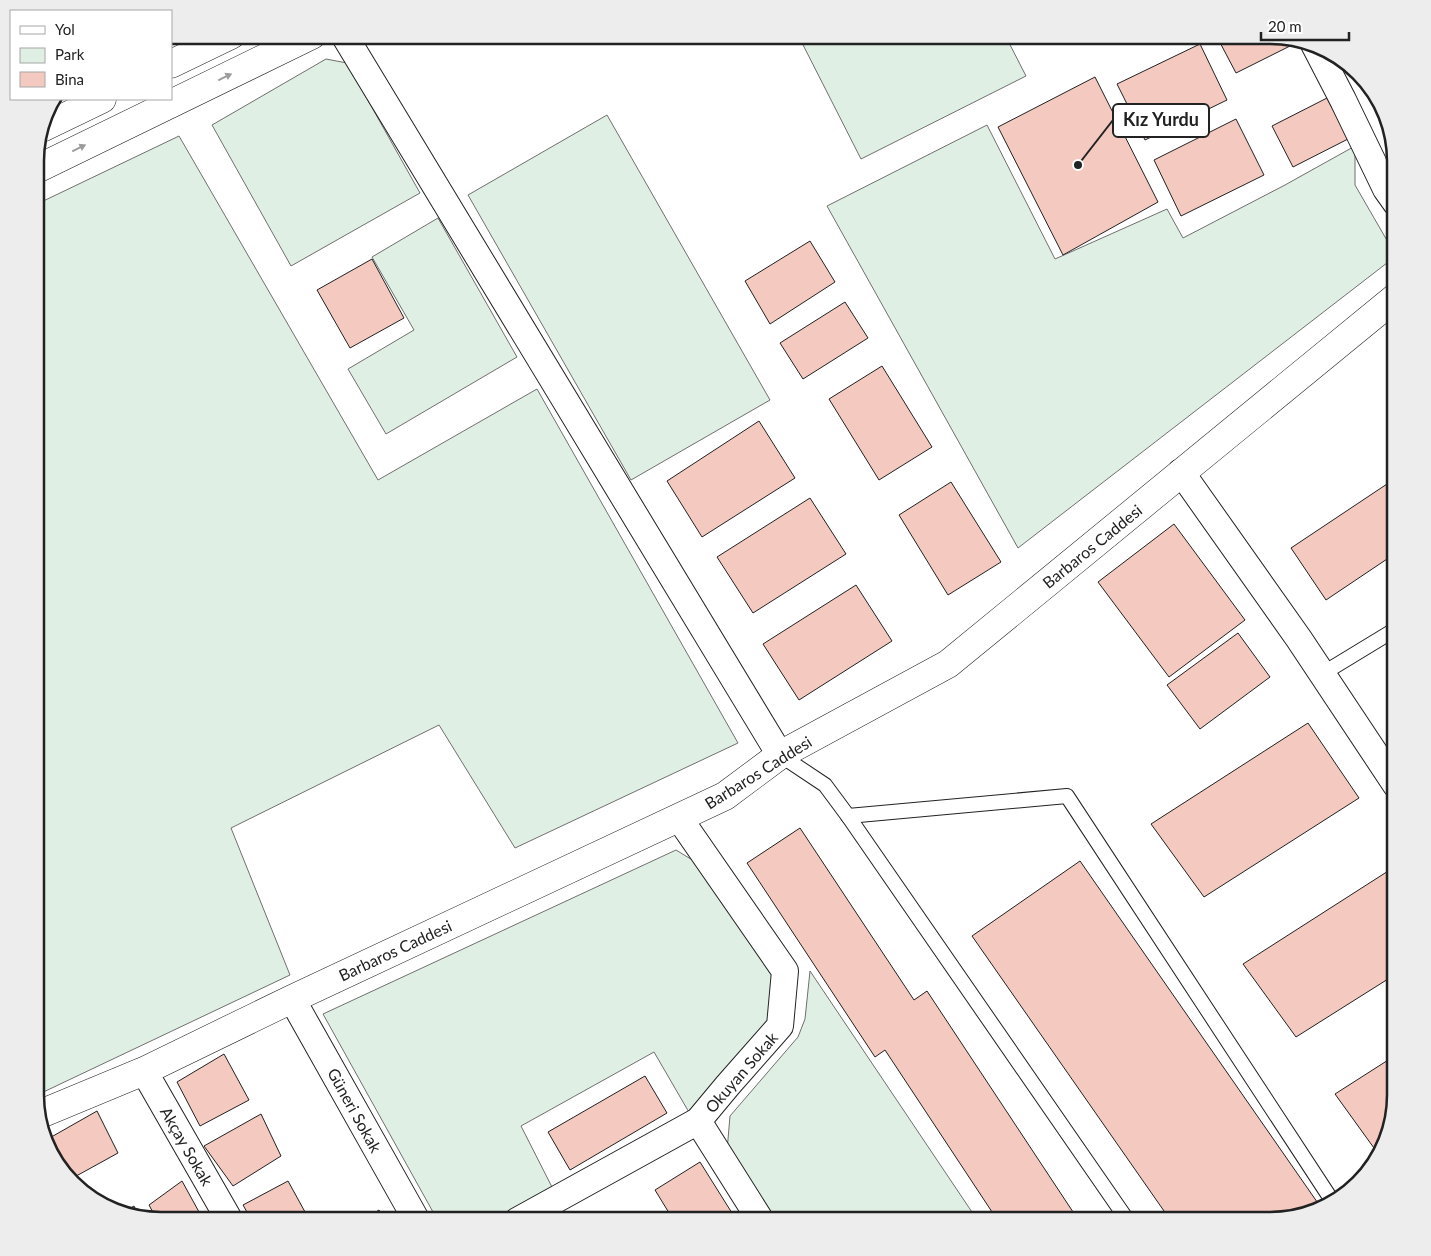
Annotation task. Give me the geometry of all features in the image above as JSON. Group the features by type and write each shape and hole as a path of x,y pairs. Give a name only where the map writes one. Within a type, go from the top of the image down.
{"street":[{"path":"172,64 212,44"},
{"path":"44,166 294,44"},
{"path":"349,44 780,755"},
{"path":"1320,55 1387,190"},
{"path":"50,124 100,100"},
{"name":"Barbaros Caddesi","path":"45,1112 144,1071 292,998 725,796 780,755 948,664 1387,303"},
{"path":"1181,472 1299,639 1387,772"},
{"name":"Okuyan Sokak","path":"533,1212 698,1122 780,1026 785,971 679,818"},
{"name":"Güneri Sokak","path":"292,998 412,1212"},
{"name":"Akçay Sokak","path":"144,1071 225,1212"},
{"path":"698,1122 755,1212"}],"lane":[{"path":"1322,674 1387,634"},
{"path":"780,755 825,785 1122,1212"},
{"path":"848,816 1067,796 1330,1197"}],"green space":[{"path":"803,44 1010,44 1026,76 861,159"},
{"path":"326,59 347,63 420,193 291,266 212,125"},
{"path":"607,115 770,400 631,480 468,195"},
{"path":"987,125 1055,259 1167,209 1183,238 1355,146 1355,185 1387,240 1387,263 1018,548 827,206"},
{"path":"179,136 378,480 537,389 738,743 515,848 439,725 231,828 290,975 44,1092 44,201"},
{"path":"438,218 517,357 386,434 348,369 414,330 372,257"},
{"path":"676,850 699,864 774,979 772,1015 690,1114 654,1052 521,1126 554,1191 516,1212 433,1212 323,1014"},
{"path":"810,971 972,1212 768,1212 727,1151 730,1116 798,1037 805,1019"}],"building":[{"path":"1200,44 1227,100 1145,140 1117,84"},
{"path":"1221,44 1291,46 1236,73"},
{"path":"1095,77 1158,202 1063,255 998,127"},
{"path":"1327,98 1348,139 1293,167 1272,126"},
{"path":"1236,119 1264,175 1181,216 1154,160"},
{"path":"810,241 835,282 770,324 745,281"},
{"path":"372,259 404,318 350,348 317,290"},
{"path":"845,302 868,338 803,379 780,343"},
{"path":"882,366 932,447 879,480 829,399"},
{"path":"759,421 795,478 702,537 667,481"},
{"path":"951,482 1001,562 948,595 899,515"},
{"path":"1387,484 1387,559 1326,600 1291,548"},
{"path":"810,498 846,554 753,613 717,557"},
{"path":"1174,524 1245,620 1169,677 1098,582"},
{"path":"856,585 892,641 799,700 763,644"},
{"path":"1238,633 1270,677 1200,729 1167,685"},
{"path":"1308,723 1359,798 1204,897 1151,824"},
{"path":"800,828 914,1000 927,991 1073,1212 992,1212 885,1050 875,1057 747,863"},
{"path":"1080,861 1317,1202 1301,1208 1278,1212 1165,1212 972,936"},
{"path":"1387,872 1387,980 1296,1037 1243,964"},
{"path":"224,1054 249,1100 200,1126 177,1082"},
{"path":"1387,1061 1385,1118 1374,1148 1335,1094"},
{"path":"645,1076 667,1113 570,1170 548,1132"},
{"path":"97,1111 118,1153 76,1176 59,1154 52,1137"},
{"path":"261,1114 281,1156 233,1186 204,1146"},
{"path":"700,1162 731,1212 668,1212 655,1190"},
{"path":"182,1181 199,1212 153,1212 149,1205"},
{"path":"288,1181 305,1212 247,1212 243,1205"}],"place":[{"name":"Kız Yurdu","path":"1078,165"}]}
